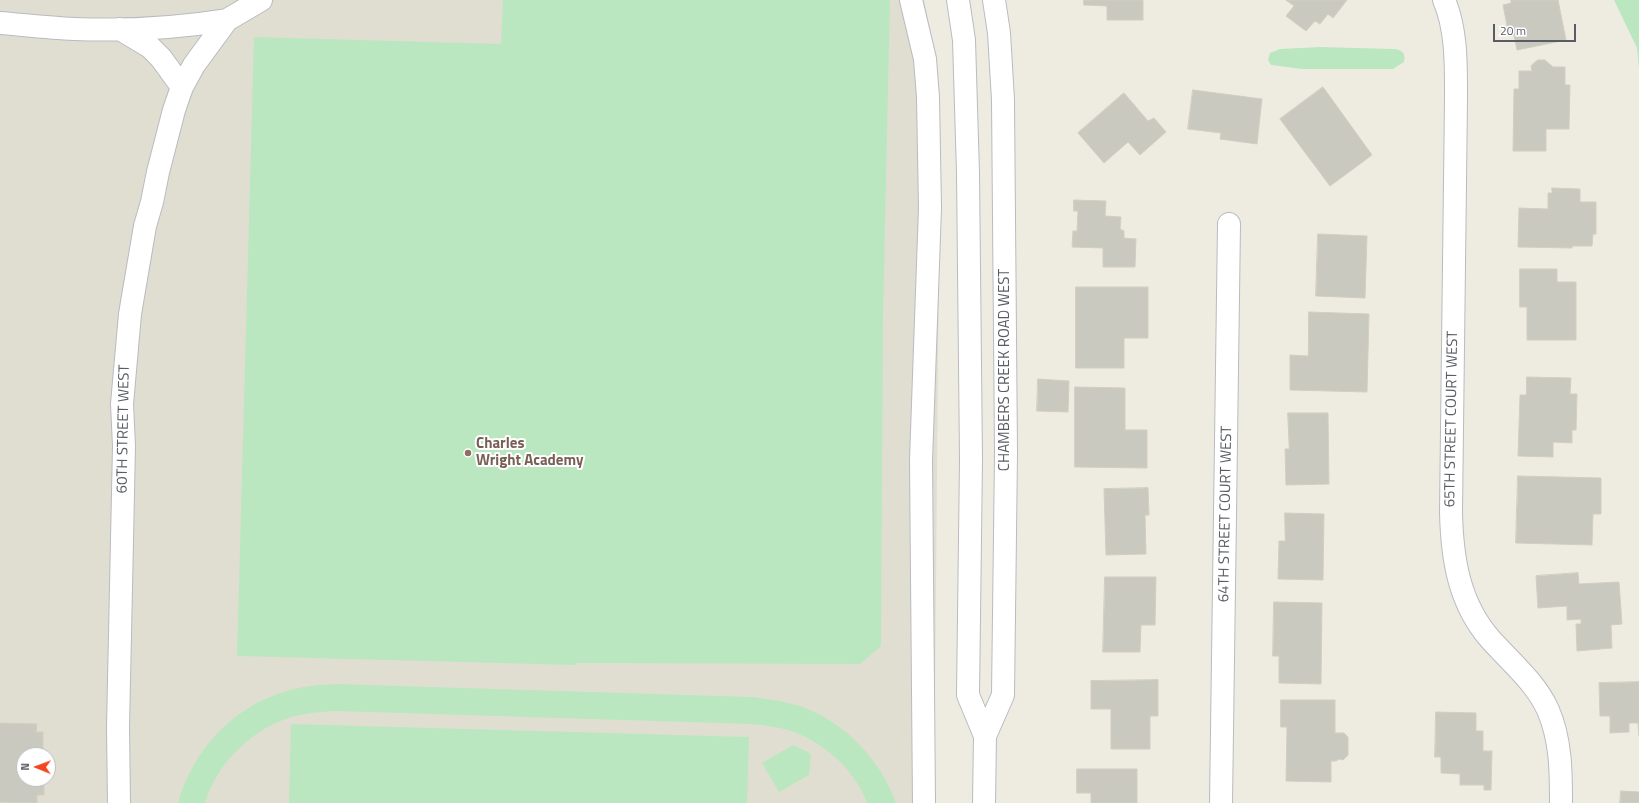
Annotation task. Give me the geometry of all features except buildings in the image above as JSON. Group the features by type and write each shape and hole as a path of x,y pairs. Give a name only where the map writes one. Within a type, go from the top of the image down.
{"street":[{"path":"0,23 72,29 120,29 195,25 227,20 261,0"},
{"path":"911,0 925,59 929,137 930,208 921,460 924,803"},
{"name":"CHAMBERS CREEK ROAD WEST","path":"958,0 964,40 968,172 971,459 968,696 985,736"},
{"name":"CHAMBERS CREEK ROAD WEST","path":"984,803 985,736 1003,695 1006,453 1002,100 999,33 994,0"},
{"name":"65TH STREET COURT WEST","path":"1445,2 1453,40 1456,99 1451,512 1451,537 1454,564 1470,607 1483,629 1524,674 1548,709 1559,745 1561,803"},
{"name":"60TH STREET WEST","path":"119,803 118,727 124,454 122,404 130,314 145,226 174,110 182,87 194,65 227,20"},
{"path":"120,29 150,47 161,58 182,87"},
{"name":"64TH STREET COURT WEST","path":"1221,803 1229,224"}],"shaded area":[{"name":"Charles Wright Academy","path":"0,0 924,0 931,33 940,150 934,803 0,803"}],"green space":[{"path":"503,0 890,0 883,315 881,646 860,664 576,663 575,665 237,656 254,37 501,44"},
{"path":"1614,0 1639,0 1639,68 1637,48"},
{"path":"1320,47 1394,49 1400,50 1405,59 1404,62 1393,69 1302,69 1271,65 1268,60 1270,53 1280,49"},
{"path":"335,684 752,697 782,701 800,706 816,713 846,732 859,744 881,772 896,803 867,803 855,779 837,759 826,750 803,736 771,726 751,724 335,711 295,716 265,728 239,748 228,760 218,774 205,803 178,803 194,765 205,748 233,719 249,707 267,698 287,691 317,685"},
{"path":"291,724 749,737 747,803 289,803"},
{"path":"793,745 811,755 809,775 779,792 762,763"}],"place":[{"name":"Charles Wright Academy","path":"468,453"}]}
